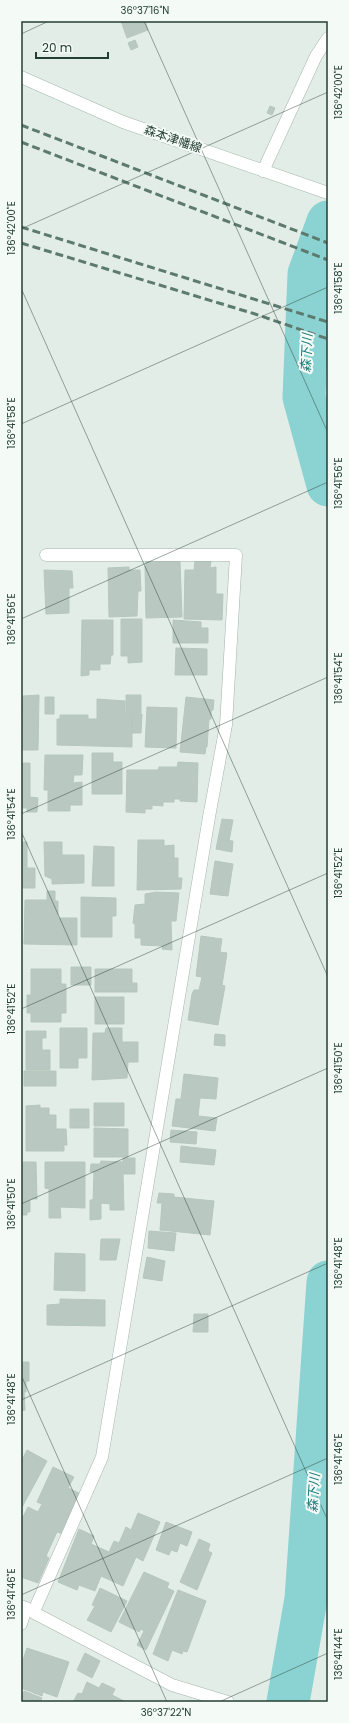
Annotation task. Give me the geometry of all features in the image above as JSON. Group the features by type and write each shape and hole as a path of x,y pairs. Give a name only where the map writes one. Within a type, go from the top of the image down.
{"street":[{"path":"263,171 316,56 328,38"},
{"name":"森本津幡線","path":"21,77 123,122 328,193"},
{"path":"21,1624 27,1608 102,1457 209,817 226,725 236,555 46,556"},
{"path":"27,1608 172,1685 228,1702"}],"building":[{"path":"121,21 145,21 148,30 127,38"},
{"path":"135,40 138,47 131,50 128,43"},
{"path":"270,106 275,108 272,115 267,113"},
{"path":"146,561 180,561 182,617 146,618"},
{"path":"195,561 211,561 210,568 216,567 216,594 223,594 222,620 184,619 185,570 194,570"},
{"path":"129,567 129,570 140,570 141,591 138,591 137,616 109,617 108,568"},
{"path":"44,570 72,571 73,588 69,588 69,613 46,614"},
{"path":"121,619 142,619 142,662 128,663 128,656 121,656"},
{"path":"82,620 113,620 113,655 111,655 110,664 100,664 100,670 89,670 89,675 81,676"},
{"path":"173,620 201,622 201,628 208,628 208,643 173,643"},
{"path":"176,648 207,649 207,675 175,675"},
{"path":"39,695 38,750 21,750 23,696"},
{"path":"126,695 141,695 141,713 126,714"},
{"path":"45,697 54,697 54,714 45,714"},
{"path":"186,697 214,700 213,710 211,711 211,719 209,719 205,754 180,752"},
{"path":"97,699 125,701 125,714 132,714 132,747 57,745 57,719 60,719 60,715 88,715 88,719 97,719"},
{"path":"147,707 177,708 176,748 145,747"},
{"path":"132,714 142,714 141,733 132,733"},
{"path":"92,753 113,753 113,762 122,762 122,794 92,794"},
{"path":"45,755 83,755 82,775 74,775 73,783 82,782 82,805 70,805 70,811 48,811 48,790 44,790"},
{"path":"178,762 198,763 197,802 180,801 180,799 174,799 174,802 163,802 163,806 152,805 152,809 145,809 145,813 126,812 127,770 158,770 159,767 177,767"},
{"path":"21,763 30,763 30,797 38,798 37,812 27,812 27,808 21,808"},
{"path":"222,819 233,820 229,841 218,839"},
{"path":"218,839 233,841 232,852 216,849"},
{"path":"138,840 164,840 164,846 174,845 174,858 178,858 178,878 182,878 181,889 137,890"},
{"path":"21,842 27,842 27,868 35,868 35,888 21,888"},
{"path":"44,842 62,842 62,855 84,855 84,883 52,884 52,879 45,876"},
{"path":"94,846 114,847 114,886 92,886"},
{"path":"215,861 233,864 228,896 210,894"},
{"path":"47,891 55,891 55,901 58,901 58,918 77,918 77,945 24,944 25,900 47,900"},
{"path":"156,892 179,893 176,921 171,921 172,950 162,949 163,946 141,945 141,938 135,938 135,924 133,923 135,905 145,904 145,894"},
{"path":"81,897 116,898 116,916 112,916 112,937 81,937"},
{"path":"201,936 222,939 220,952 227,953 222,985 225,986 218,1025 188,1020 192,994 194,990 199,990 202,977 196,976"},
{"path":"71,967 91,967 91,985 71,985"},
{"path":"31,969 61,969 61,984 66,984 66,1013 61,1013 61,1022 31,1022 31,1013 27,1013 27,995 31,995"},
{"path":"95,969 132,969 132,983 137,983 137,992 95,992"},
{"path":"95,997 124,997 124,1024 95,1024"},
{"path":"60,1028 87,1028 87,1058 78,1058 78,1068 60,1068"},
{"path":"106,1028 122,1028 122,1042 138,1042 138,1062 128,1062 127,1078 92,1080 93,1033 105,1033"},
{"path":"26,1031 46,1031 46,1038 42,1038 42,1050 50,1050 50,1070 26,1070"},
{"path":"215,1034 225,1035 225,1046 214,1045"},
{"path":"24,1071 56,1071 56,1086 24,1086"},
{"path":"184,1074 218,1078 216,1099 200,1098 198,1116 217,1118 215,1131 172,1126 176,1099 181,1099"},
{"path":"94,1103 124,1103 124,1126 94,1126"},
{"path":"40,1105 40,1108 49,1108 49,1115 56,1115 56,1129 66,1129 67,1145 64,1145 64,1151 26,1151 26,1106"},
{"path":"70,1109 89,1109 89,1128 70,1128"},
{"path":"94,1128 128,1129 128,1157 94,1157"},
{"path":"171,1130 197,1132 196,1144 170,1142"},
{"path":"181,1146 216,1150 214,1165 180,1162"},
{"path":"123,1158 135,1158 135,1174 123,1174 124,1210 110,1210 110,1204 101,1203 101,1219 90,1220 90,1200 93,1200 94,1172 90,1172 91,1164 100,1164 101,1161 123,1162"},
{"path":"21,1162 36,1162 37,1199 30,1199 30,1212 27,1212 27,1215 21,1215"},
{"path":"45,1162 85,1162 85,1208 60,1207 61,1218 49,1218 49,1189 45,1188"},
{"path":"159,1193 174,1194 174,1197 214,1201 210,1235 160,1230 162,1203 157,1203"},
{"path":"149,1231 176,1233 174,1251 148,1248"},
{"path":"101,1239 120,1239 116,1260 100,1260"},
{"path":"55,1253 85,1254 85,1291 54,1290"},
{"path":"147,1257 165,1261 162,1281 143,1278"},
{"path":"60,1299 105,1300 105,1326 47,1325 47,1305 60,1304"},
{"path":"194,1314 208,1314 208,1332 193,1332"},
{"path":"21,1362 29,1362 29,1381 26,1381 26,1392 24,1392 25,1410 21,1411"},
{"path":"27,1450 47,1461 21,1509 21,1457 23,1458"},
{"path":"53,1467 74,1477 68,1488 81,1494 63,1534 57,1532 46,1556 49,1558 38,1583 21,1577 21,1516 23,1517 28,1507 38,1512 42,1504 37,1502"},
{"path":"138,1513 160,1522 143,1561 136,1557 123,1586 101,1576 95,1591 79,1585 77,1590 58,1582 79,1529 94,1536 91,1544 109,1552 114,1541 119,1543 126,1527 131,1530"},
{"path":"166,1522 192,1532 187,1546 180,1543 177,1552 171,1550 169,1555 156,1550"},
{"path":"199,1539 210,1544 208,1551 212,1553 197,1590 180,1582"},
{"path":"144,1572 169,1583 167,1588 174,1591 146,1650 137,1645 144,1631 141,1629 139,1632 119,1622"},
{"path":"100,1588 127,1601 111,1632 87,1620 95,1606 92,1605"},
{"path":"178,1590 206,1601 187,1652 183,1651 182,1654 172,1650 168,1661 153,1654"},
{"path":"27,1648 69,1662 57,1697 43,1692 42,1696 21,1688 21,1666"},
{"path":"85,1653 100,1661 92,1678 77,1670"},
{"path":"87,1682 99,1688 102,1683 115,1689 112,1695 124,1701 73,1702 78,1693 82,1694"},
{"path":"24,1691 42,1698 40,1702 21,1702"}],"waterway":[{"name":"森下川","path":"328,222 309,274 304,397 328,485"},
{"name":"森下川","path":"288,1702 306,1599 328,1282"}],"railway":[{"path":"21,125 328,243"},
{"path":"21,142 328,260"},
{"path":"21,227 328,322"},
{"path":"21,243 255,314 328,339"}]}
